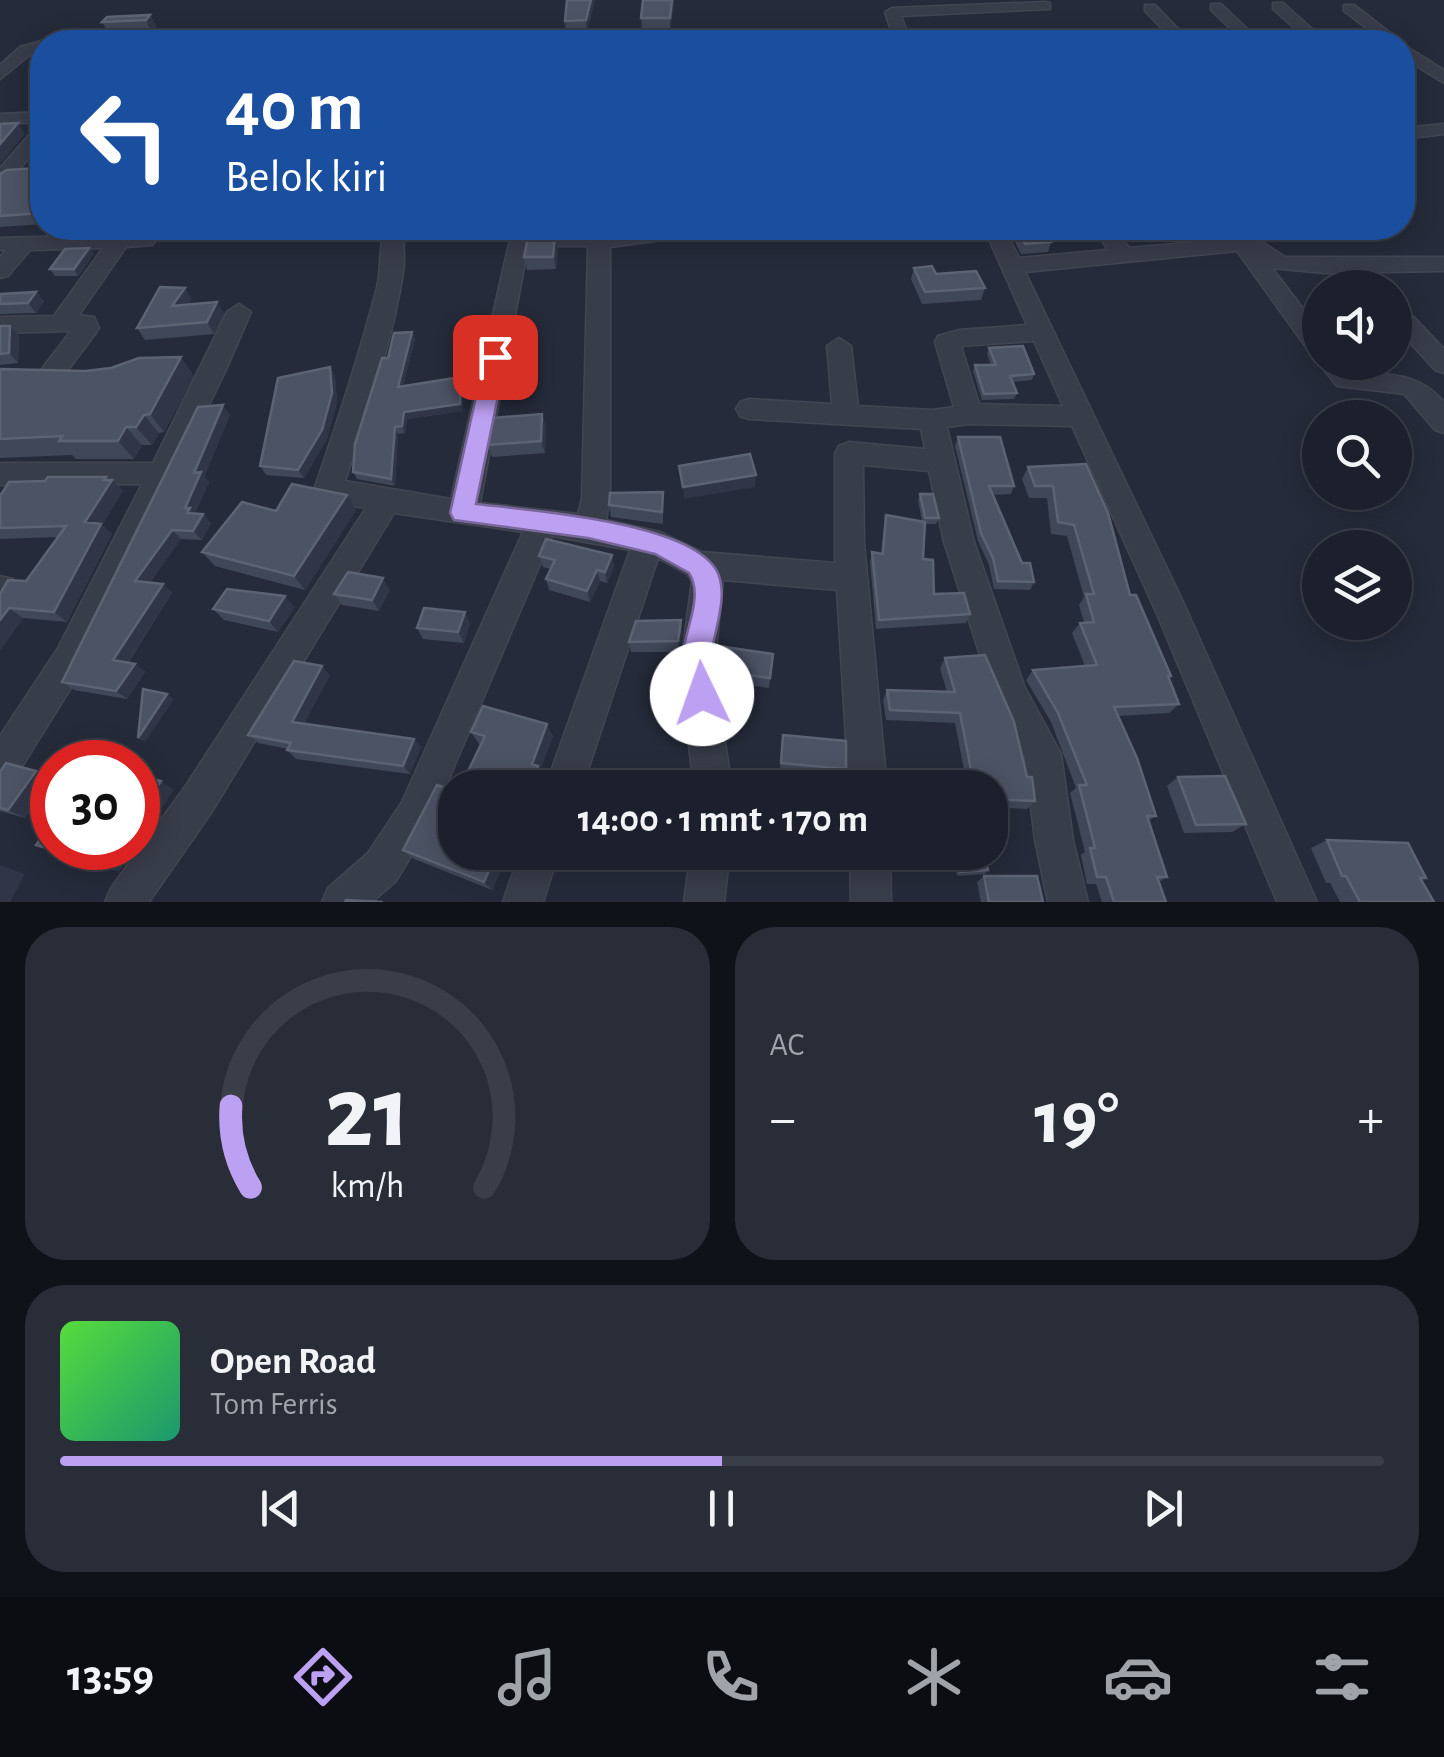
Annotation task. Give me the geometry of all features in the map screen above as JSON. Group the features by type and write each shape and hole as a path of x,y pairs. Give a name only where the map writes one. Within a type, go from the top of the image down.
{"street":[{"path":"899,30 892,12 1045,6"},
{"path":"1216,6 1241,30"},
{"path":"1278,6 1305,30"},
{"path":"1150,8 1171,30"},
{"path":"1349,8 1378,30"},
{"path":"0,74 30,49"},
{"path":"1415,58 1444,78"},
{"path":"0,118 30,117"},
{"path":"1415,133 1444,130"},
{"path":"0,180 30,145"},
{"path":"0,244 38,240"},
{"path":"108,240 144,240"},
{"path":"391,240 393,269 366,377 328,484 340,492 462,513 588,528 648,542 698,565 852,578"},
{"path":"462,513 519,240 604,240"},
{"path":"588,528 596,498 597,320 600,246 604,240"},
{"path":"1000,240 1173,614 1298,902"},
{"path":"1112,240 1122,254"},
{"path":"1267,240 1278,264"},
{"path":"61,324 119,241"},
{"path":"0,271 24,244"},
{"path":"1012,266 1242,244 1250,244 1278,264 1355,268 1398,261 1444,264"},
{"path":"1242,244 1302,324"},
{"path":"0,768 70,659 218,363 239,312"},
{"path":"0,325 86,323 87,328 40,376 83,376"},
{"path":"1412,329 1444,364"},
{"path":"969,414 947,342 1043,332"},
{"path":"840,346 846,414"},
{"path":"182,364 218,363"},
{"path":"1346,380 1402,383 1436,394 1444,423"},
{"path":"749,409 932,420 969,414 1082,416"},
{"path":"932,420 959,542 1010,696 1044,754 1054,840 1068,902"},
{"path":"867,770 852,578 849,454 855,451 940,461"},
{"path":"0,474 160,474"},
{"path":"125,902 198,800 386,499"},
{"path":"342,902 382,867 415,815 543,521"},
{"path":"569,770 648,542"},
{"path":"698,565 707,578 697,670 711,770"},
{"path":"523,902 534,870"},
{"path":"704,902 708,870"},
{"path":"870,870 871,902"}],"building":[{"path":"567,0 591,0 586,20 565,21"},
{"path":"643,0 672,0 670,18 641,18"},
{"path":"150,15 146,20 102,22 107,17"},
{"path":"18,123 0,144 0,124"},
{"path":"30,169 30,214 0,216 0,174"},
{"path":"527,240 555,240 553,257 524,257"},
{"path":"1023,240 1051,242 1025,244"},
{"path":"89,248 74,269 50,269 65,249"},
{"path":"932,266 936,274 976,271 985,288 925,292 914,268"},
{"path":"160,287 185,288 172,306 217,302 207,322 137,328"},
{"path":"36,292 28,303 0,304 0,294"},
{"path":"0,326 10,326 9,353 0,354"},
{"path":"412,332 398,387 461,377 460,404 404,412 402,426 395,427 391,479 353,472 355,444 382,358 388,358 394,333"},
{"path":"1023,346 1034,374 1010,376 1017,393 984,394 975,365 996,365 989,348"},
{"path":"181,357 150,414 144,415 136,427 126,427 118,441 59,441 62,436 0,439 0,369 85,371 111,368 139,358"},
{"path":"330,367 332,393 322,430 298,470 260,466 278,378"},
{"path":"223,405 194,473 201,472 185,508 190,508 187,513 203,514 193,531 172,530 135,581 163,584 113,660 135,664 116,691 62,682 198,407"},
{"path":"542,414 541,441 488,445 493,418"},
{"path":"958,437 1000,437 1014,486 989,486 1022,563 1030,563 1034,582 998,581 981,533"},
{"path":"750,454 756,475 683,487 679,466"},
{"path":"1086,464 1108,513 1130,595 1136,595 1179,704 1114,707 1137,758 1156,816 1147,816 1167,877 1157,877 1166,902 1114,902 1106,877 1097,877 1090,848 1095,848 1079,785 1087,785 1058,713 1033,670 1097,665 1080,623 1094,622 1086,594 1094,594 1074,525 1058,522 1053,486 1035,486 1028,467"},
{"path":"48,477 112,480 85,522 101,524 54,612 9,608 0,620 0,594 8,580 26,581 66,526 0,528 0,496 9,482 45,481"},
{"path":"292,484 347,495 294,576 202,552 242,502 276,511"},
{"path":"663,492 662,512 609,505 610,493"},
{"path":"920,494 933,494 939,518 925,518"},
{"path":"886,515 925,522 923,559 933,560 934,594 964,593 970,614 879,620 872,552 883,554"},
{"path":"546,539 612,555 605,572 597,570 587,591 546,579 555,560 539,556"},
{"path":"348,572 383,578 372,600 334,594"},
{"path":"227,589 285,596 269,621 213,609"},
{"path":"424,608 465,612 458,632 417,628"},
{"path":"681,620 678,641 629,642 636,621"},
{"path":"719,646 773,654 770,678 719,671"},
{"path":"985,655 1014,722 1027,777 1032,777 1035,801 1008,800 1008,770 971,770 960,713 890,710 887,690 955,692 945,658"},
{"path":"294,661 322,666 292,722 414,739 403,766 287,750 291,743 248,735"},
{"path":"143,689 167,694 138,738"},
{"path":"483,706 547,724 532,764 538,766 536,770 469,770 485,736 471,732"},
{"path":"783,735 846,741 846,769 781,763"},
{"path":"6,763 30,769 30,779 8,810 0,808 0,772"},
{"path":"1225,776 1246,824 1196,825 1178,777"},
{"path":"437,785 438,785 438,864 403,850"},
{"path":"1327,840 1408,843 1426,878 1420,878 1434,902 1360,902 1346,876 1342,876"},
{"path":"454,870 489,870 484,882"},
{"path":"984,876 1037,876 1043,902 989,902"}],"route":[{"path":"495,357 462,513 588,528 660,545 698,565 707,578 708,596 697,657 702,694"}]}
